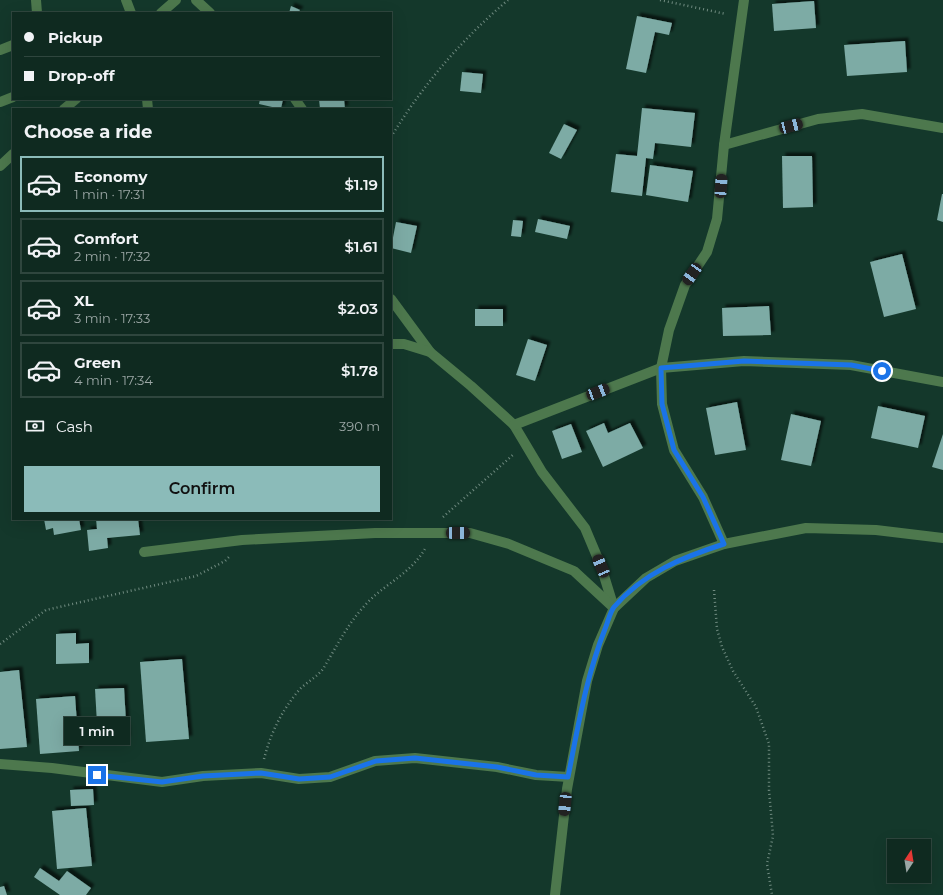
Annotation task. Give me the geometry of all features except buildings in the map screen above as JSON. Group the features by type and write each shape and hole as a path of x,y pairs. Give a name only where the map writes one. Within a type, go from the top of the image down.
{"street":[{"path":"36,0 37,12"},
{"path":"126,0 131,12"},
{"path":"162,12 176,0"},
{"path":"196,0 209,12"},
{"path":"724,544 703,497 674,450 662,404 661,368 669,330 685,284 707,252 717,219 724,145 744,0"},
{"path":"0,50 12,44"},
{"path":"0,102 12,97"},
{"path":"65,108 75,100"},
{"path":"724,145 818,118 862,114 943,128"},
{"path":"0,166 12,155"},
{"path":"392,300 430,352 471,386 514,425 542,472 585,528 601,566 614,608"},
{"path":"392,344 404,344 430,352"},
{"path":"514,425 661,368 744,361 851,365 943,382"},
{"path":"555,895 568,777 587,681 598,645 614,608 646,578 675,561 724,544 806,528 876,530 943,538"},
{"path":"144,552 242,540 433,532 470,533 508,544 574,571 614,608"},
{"path":"0,764 52,768 162,782 203,776 261,773 299,779 330,777 376,761 415,758 497,767 536,775 568,777"}],"path":[{"path":"392,135 410,107 442,66 467,37 508,0"},
{"path":"660,0 742,17"},
{"path":"261,773 268,745 277,722 285,709 301,689 322,670 352,621 367,602 405,573 421,556 440,520 459,501 525,444"},
{"path":"0,644 46,610 196,576 225,560 242,540"},
{"path":"714,590 717,630 722,648 733,671 756,707 764,726 769,744 769,790 773,836 767,864 772,895"}],"route":[{"path":"97,775 162,782 203,776 261,773 299,779 330,777 376,761 415,758 497,767 536,775 568,777 587,681 598,645 614,608 646,578 675,561 724,544 703,497 674,450 662,404 661,368 744,361 851,365 882,371"}]}
